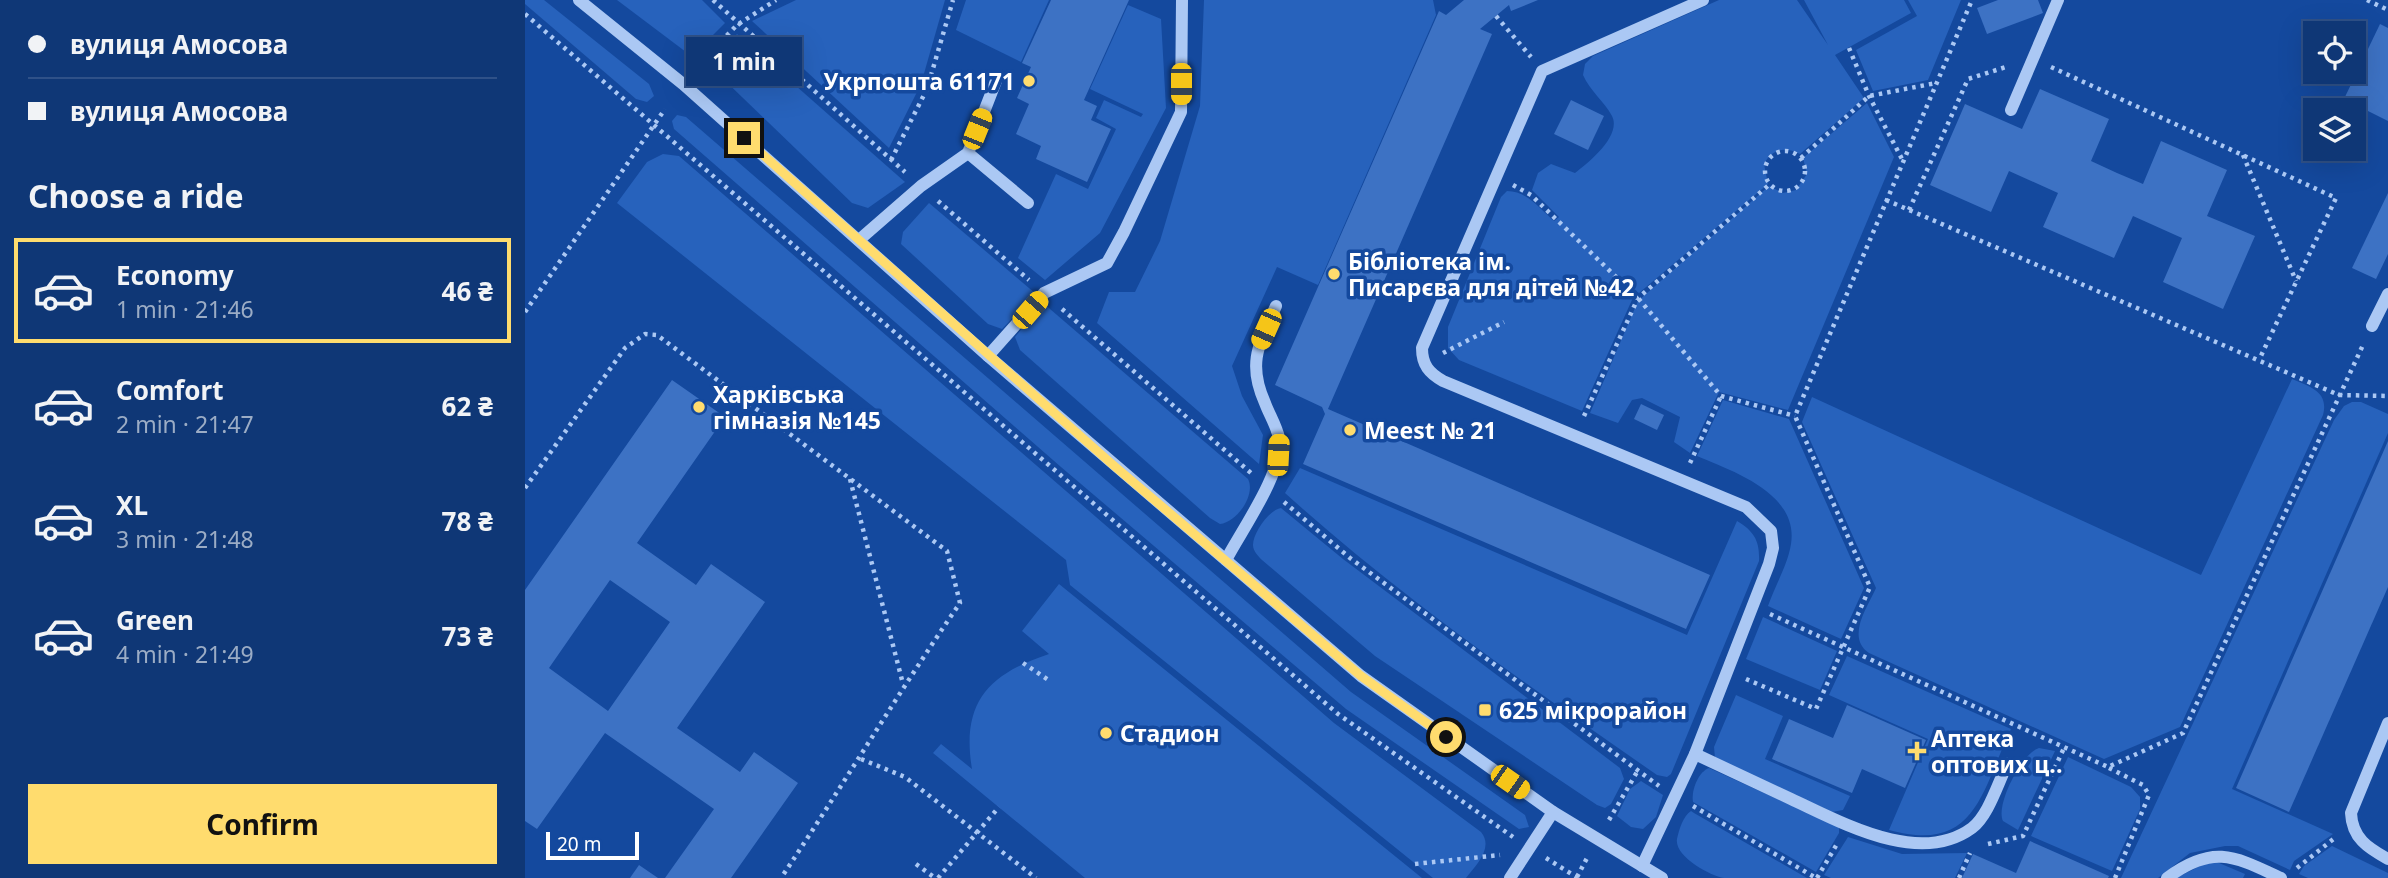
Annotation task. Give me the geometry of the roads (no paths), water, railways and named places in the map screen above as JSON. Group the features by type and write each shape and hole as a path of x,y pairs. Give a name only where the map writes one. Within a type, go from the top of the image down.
{"street":[{"path":"579,0 683,84 988,356 1361,676 1553,812 1662,878"},
{"path":"988,356 1044,293 1107,263 1181,112 1182,0"},
{"path":"1642,866 1695,754 1754,607 1773,544 1771,531 1754,512 1434,376 1424,363 1425,337 1542,71 1703,0"},
{"path":"2011,110 2058,0"},
{"path":"859,240 921,186 968,153 996,81"},
{"path":"968,153 1028,203"},
{"path":"2372,326 2388,294"},
{"path":"1226,560 1266,486 1278,455 1279,438 1255,372 1256,351 1276,306"},
{"path":"2388,723 2353,802 2352,825 2369,848 2388,859"},
{"path":"1695,754 1870,835 1906,841 1956,836 1980,820 2008,763"},
{"path":"1510,878 1553,812"},
{"path":"2167,878 2196,860 2219,856 2238,858 2281,878"}],"place":[{"name":"Укрпошта 61171","path":"1029,81"},
{"name":"Бібліотека ім. Писарєва для дітей №42","path":"1334,274"},
{"name":"Харківська гімназія №145","path":"699,407"},
{"name":"Meest № 21","path":"1350,430"},
{"name":"625 мікрорайон","path":"1485,710"},
{"name":"Стадион","path":"1106,733"},
{"name":"Аптека оптових ц‥","path":"1917,751"}]}
